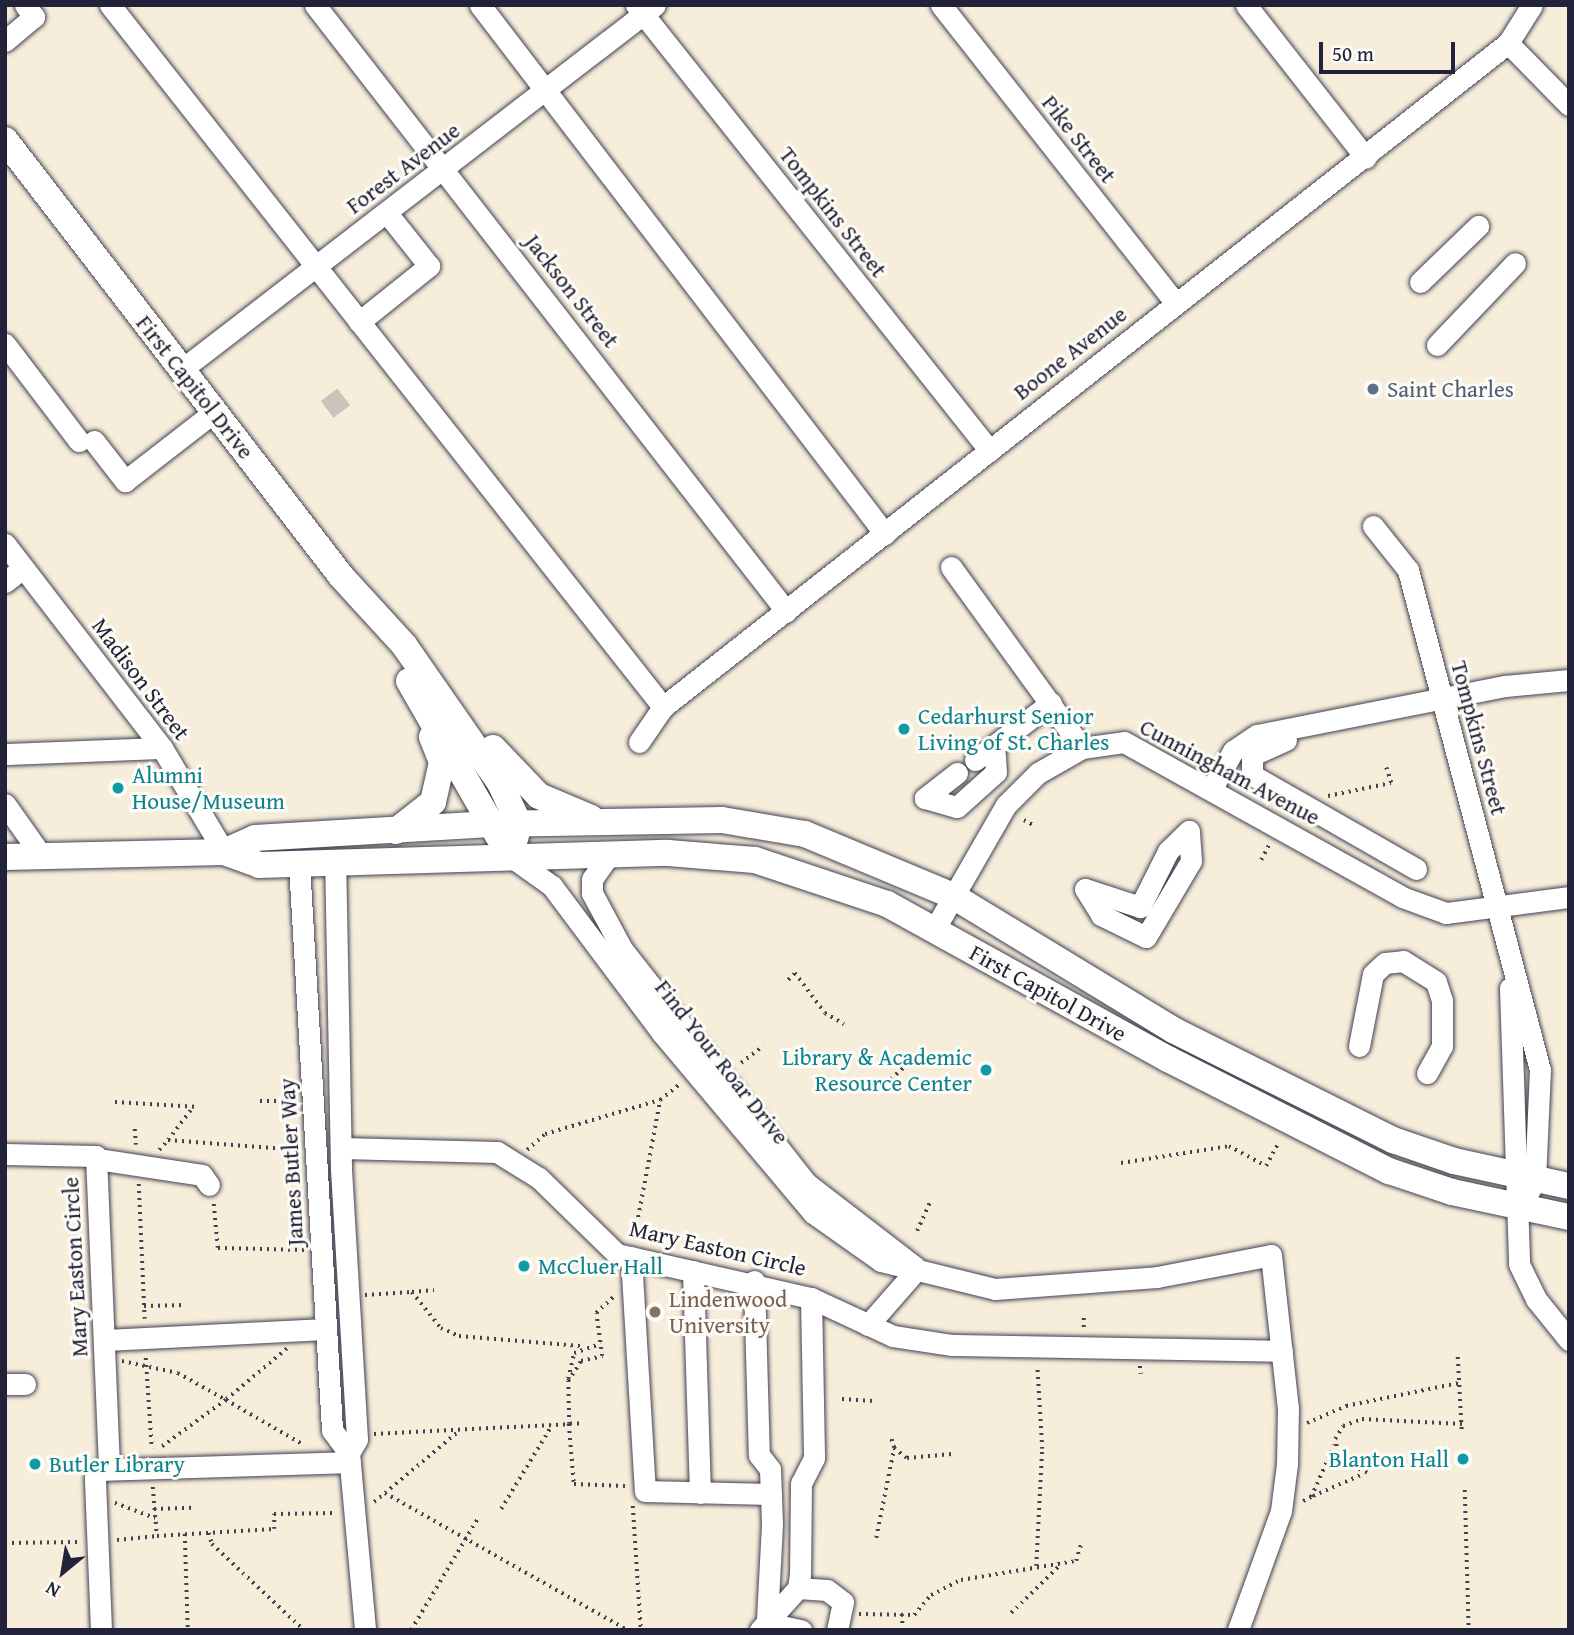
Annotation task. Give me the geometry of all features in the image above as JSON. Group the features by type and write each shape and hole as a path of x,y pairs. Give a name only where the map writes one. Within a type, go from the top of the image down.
{"main road":[{"name":"First Capitol Drive","path":"5,140 181,370 396,639 500,783 519,824"},
{"name":"First Capitol Drive","path":"396,639 409,681 510,856 610,855 755,860 875,899 1305,1131 1389,1171 1518,1209 1569,1217"},
{"path":"396,639 432,666 519,779 539,796 602,823"},
{"path":"389,834 410,826 433,802 442,762 409,681"},
{"name":"First Capitol Drive","path":"491,824 760,823 896,867 953,897 1173,1030 1310,1101 1393,1140 1524,1179 1569,1186"},
{"path":"224,852 255,838 389,834 491,824"},
{"path":"5,858 224,852 259,865 510,856 519,824"}],"street":[{"path":"110,5 663,707"},
{"name":"Jackson Street","path":"314,5 445,169 786,611"},
{"path":"480,5 885,534"},
{"name":"Pike Street","path":"941,5 1176,304"},
{"path":"1246,5 1366,158"},
{"name":"Boone Avenue","path":"639,742 663,707 1366,158 1508,43 1532,5"},
{"name":"Forest Avenue","path":"181,370 547,90 645,8"},
{"name":"Tompkins Street","path":"645,8 990,451"},
{"path":"5,41 37,9"},
{"path":"1508,43 1569,105"},
{"path":"359,322 429,266 387,213"},
{"path":"1420,282 1478,226"},
{"path":"1437,345 1515,264"},
{"path":"5,344 86,441 125,481 214,412"},
{"name":"Tompkins Street","path":"1373,526 1408,570 1511,974 1540,1070 1518,1209"},
{"name":"Madison Street","path":"5,544 162,748 224,852"},
{"path":"951,567 1082,748"},
{"path":"5,582 23,568"},
{"path":"1212,788 1244,740 1441,701 1569,680"},
{"path":"975,760 1051,703"},
{"path":"1302,736 1264,746 1252,755 1252,775 1416,869"},
{"name":"Cunningham Avenue","path":"934,930 1006,805 1038,773 1082,748 1124,743 1212,788 1402,898 1446,913 1495,910 1569,897"},
{"path":"957,773 925,798 957,807 996,772 994,746"},
{"path":"5,754 162,748"},
{"path":"5,804 41,855"},
{"path":"1189,831 1191,861 1146,937 1101,915 1085,889 1140,907 1168,851 1189,831"},
{"name":"Find Your Roar Drive","path":"610,855 592,878 592,893 643,977 806,1183 917,1269"},
{"name":"Find Your Roar Drive","path":"510,856 552,886 671,1044 813,1213 881,1261 995,1289 1157,1277 1271,1255 1288,1408 1281,1511 1238,1630"},
{"name":"James Butler Way","path":"335,862 341,1149 349,1296 347,1453 365,1630"},
{"name":"James Butler Way","path":"299,864 321,1250 318,1329 332,1430 347,1453"},
{"path":"1359,1046 1373,974 1385,962 1403,961 1436,982 1442,1000 1442,1046 1427,1073"},
{"name":"Tompkins Street","path":"1511,974 1524,1179"},
{"name":"Mary Easton Circle","path":"341,1149 484,1151 515,1161 617,1254 754,1281 811,1298 814,1458 801,1483 798,1588"},
{"name":"Mary Easton Circle","path":"5,1154 96,1156 110,1350 108,1465 95,1478 101,1630"},
{"path":"104,1160 202,1175 209,1185"},
{"path":"1518,1209 1519,1264 1569,1340"},
{"path":"631,1257 645,1491 771,1494"},
{"path":"868,1325 917,1269"},
{"path":"692,1270 700,1493"},
{"path":"754,1281 759,1455 770,1469 771,1494 763,1626"},
{"path":"811,1298 893,1336 974,1346 1282,1351"},
{"path":"110,1350 318,1329"},
{"path":"108,1465 347,1453"},
{"path":"763,1626 798,1588 827,1590 843,1602 840,1622"},
{"path":"763,1626 801,1630"}],"path":[{"path":"1312,799 1391,783 1386,768"},
{"path":"1024,820 1033,825"},
{"path":"1261,860 1270,843"},
{"path":"788,980 795,973 825,1013 844,1024"},
{"path":"741,1063 763,1046"},
{"path":"875,1093 914,1059"},
{"path":"515,1161 545,1134 660,1100 680,1084"},
{"path":"631,1257 660,1100"},
{"path":"260,1101 314,1102"},
{"path":"115,1102 199,1107"},
{"path":"138,1164 168,1140 192,1107"},
{"path":"135,1129 145,1326"},
{"path":"168,1140 316,1151"},
{"path":"1121,1163 1228,1146 1266,1166 1277,1145"},
{"path":"209,1185 218,1248 321,1250"},
{"path":"917,1231 930,1202"},
{"path":"349,1296 434,1290"},
{"path":"412,1292 441,1328 459,1336 581,1346 600,1344"},
{"path":"144,1306 186,1305"},
{"path":"568,1381 581,1361 602,1356 598,1310"},
{"path":"146,1358 152,1454 318,1329"},
{"path":"581,1346 568,1381 574,1484 631,1486 640,1630"},
{"path":"110,1350 147,1370 178,1373 226,1400 347,1453 460,1430 579,1423"},
{"path":"1458,1357 1462,1430"},
{"path":"1036,1566 1042,1449 1037,1365"},
{"path":"1301,1426 1346,1406 1460,1383"},
{"path":"842,1399 872,1401"},
{"path":"1311,1497 1343,1426 1362,1419 1462,1424"},
{"path":"501,1509 552,1425"},
{"path":"370,1505 460,1430"},
{"path":"876,1538 879,1498 894,1448 890,1436"},
{"path":"1297,1504 1366,1473 1339,1460 1335,1444"},
{"path":"894,1448 908,1458 952,1454"},
{"path":"152,1479 157,1536"},
{"path":"1465,1489 1469,1630"},
{"path":"96,1492 142,1517 155,1518"},
{"path":"385,1493 464,1541 627,1630"},
{"path":"155,1509 191,1508"},
{"path":"112,1540 274,1529 275,1514 340,1513"},
{"path":"411,1630 478,1518"},
{"path":"209,1532 212,1544 304,1630"},
{"path":"185,1534 188,1630"},
{"path":"5,1543 86,1542"},
{"path":"840,1622 914,1615 949,1585 1036,1566 1076,1561 1081,1544"},
{"path":"1011,1613 1062,1563"},
{"path":"902,1615 903,1630"}],"tunnel":[{"path":"327,409 348,393"}],"place":[{"name":"Saint Charles","path":"1373,389"},
{"name":"Cedarhurst Senior Living of St. Charles","path":"904,729"},
{"name":"Alumni House/Museum","path":"118,788"},
{"name":"Library & Academic Resource Center","path":"986,1070"},
{"name":"McCluer Hall","path":"524,1266"},
{"name":"Lindenwood University","path":"655,1312"},
{"name":"Blanton Hall","path":"1463,1459"},
{"name":"Butler Library","path":"35,1464"}]}
